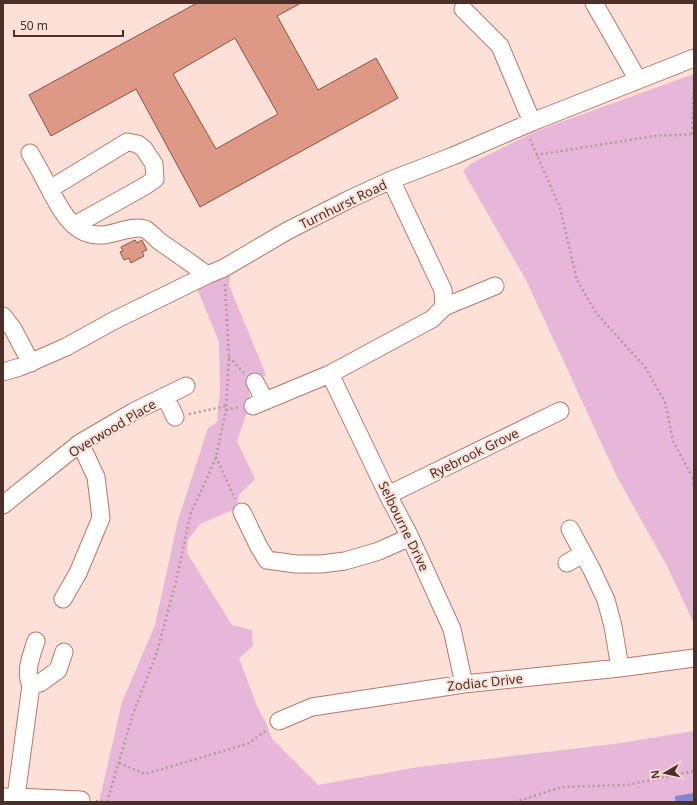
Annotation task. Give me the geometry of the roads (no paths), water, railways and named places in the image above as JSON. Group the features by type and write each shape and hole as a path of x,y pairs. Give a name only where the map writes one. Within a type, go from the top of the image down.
{"street":[{"path":"594,3 638,80"},
{"path":"463,9 500,46 528,124"},
{"name":"Turnhurst Road","path":"3,372 31,363 66,347 114,321 224,268 294,228 391,180 694,58"},
{"path":"50,188 127,142 138,144 144,149 154,164 155,178 145,186 75,226"},
{"path":"30,153 67,219 81,231 92,235 104,235 135,228 145,229 207,275"},
{"path":"391,180 443,290 444,307"},
{"path":"255,382 259,404 330,374 432,318 444,307 495,286"},
{"path":"3,316 13,330 31,363"},
{"name":"Selbourne Drive","path":"330,374 388,495 410,537 452,629 464,684"},
{"name":"Overwood Place","path":"3,505 80,443 133,412 186,386"},
{"path":"166,396 175,417"},
{"name":"Ryebrook Grove","path":"388,495 560,411"},
{"path":"63,599 78,573 101,518 96,477 80,443"},
{"path":"242,512 258,547 267,560 296,564 321,564 345,561 379,551 410,537"},
{"path":"570,529 606,600 613,626 620,668"},
{"path":"567,563 584,554"},
{"path":"36,641 29,666 28,680 31,685 9,797 81,800"},
{"path":"31,685 40,683 58,670 64,652"},
{"name":"Zodiac Drive","path":"279,721 312,707 464,684 620,668 694,658"}],"water":[{"path":"694,793 694,802 675,802 675,796"}]}
